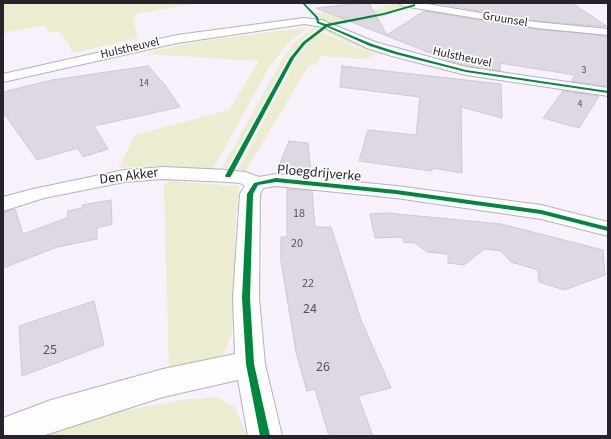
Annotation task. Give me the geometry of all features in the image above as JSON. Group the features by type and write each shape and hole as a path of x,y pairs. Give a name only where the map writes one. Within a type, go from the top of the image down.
{"street":[{"name":"Gruunsel","path":"403,3 536,24 608,32"},
{"name":"Hulstheuvel","path":"3,78 177,39 315,18 371,45 435,64 466,71 608,92"},
{"name":"Den Akker","path":"3,204 40,193 124,176 163,173 228,176 245,178 256,184"},
{"name":"Ploegdrijverke","path":"265,436 250,364 246,298 250,194 256,184 276,180 396,192 541,212 608,229"},
{"path":"3,435 51,416 163,383 250,364"}],"green space":[{"path":"3,3 201,3 138,13 133,19 138,38 74,53 64,37 58,31 49,33 45,25 3,33"},
{"path":"397,3 410,5 387,13 331,23 324,21 315,13 325,12 331,15 385,8 382,6"},
{"path":"309,27 288,43 268,69 213,169 157,166 119,168 135,135 229,110 259,61 148,54 149,52 195,42"},
{"path":"315,28 317,29 303,40 290,55 227,168 221,170 284,56 295,42 310,30"},
{"path":"327,28 359,44 386,53 383,55 377,54 347,42 324,31"},
{"path":"320,32 376,55 364,59 321,56 316,65 309,65 245,172 238,170 298,55"},
{"path":"168,181 239,186 236,216 232,334 223,355 206,365 169,372 164,185"},
{"path":"216,397 235,407 247,436 42,436 103,415 182,400"}],"building":[{"path":"369,3 387,35 424,11 536,29 608,36 608,83 606,86 571,81 575,75 500,63 500,71 466,66 316,8"},
{"path":"436,3 572,3 608,27 536,21"},
{"path":"148,66 165,85 180,107 94,126 108,149 83,157 78,148 37,160 3,112 3,92 52,80"},
{"path":"342,66 501,84 502,118 461,107 462,173 432,168 432,171 359,161 368,130 416,135 420,97 340,87"},
{"path":"563,91 599,96 579,128 543,118"},
{"path":"289,141 308,143 311,176 287,174 287,163 280,163"},
{"path":"287,189 312,191 315,227 331,227 361,320 391,388 358,396 373,436 329,436 315,389 307,391 296,352 281,262 281,237 287,237"},
{"path":"111,200 112,224 97,228 97,239 57,247 3,268 3,212 15,209 23,234 67,218 68,211 82,208 82,205"},
{"path":"387,213 501,224 603,250 605,275 564,290 539,282 538,270 511,262 501,251 484,249 464,265 448,263 448,254 427,252 415,243 403,242 403,237 375,238 370,214"},
{"path":"94,301 104,345 22,376 19,326"}],"cycle path":[{"path":"303,3 317,18 318,22 371,45 396,53 466,71 608,92"},
{"path":"228,176 292,58 304,43 327,25 384,14 414,5"},
{"path":"265,436 250,364 246,298 250,194 256,184 276,180 396,192 541,212 608,229"}]}
